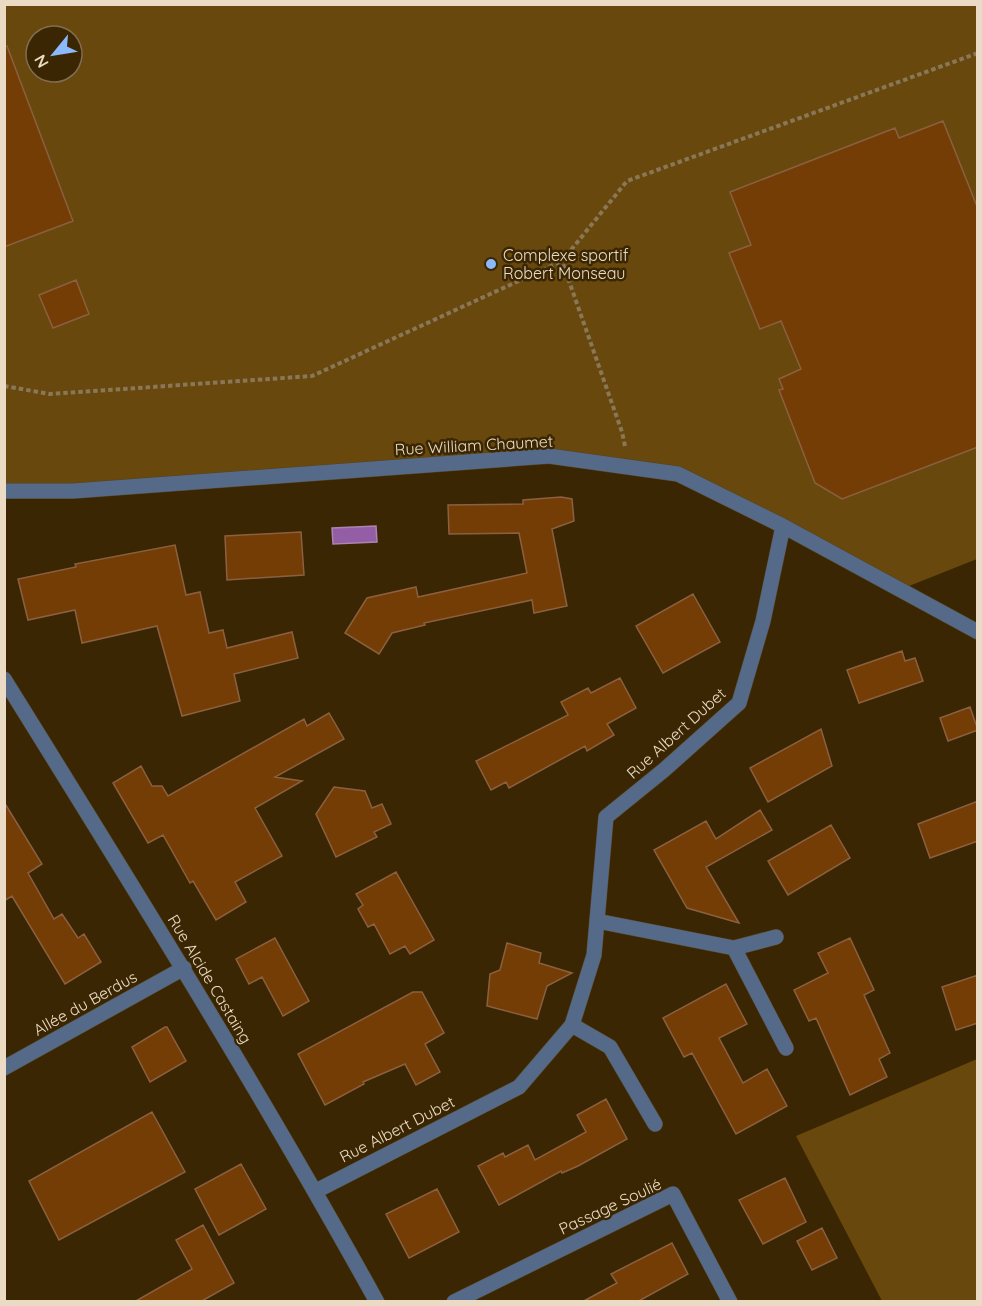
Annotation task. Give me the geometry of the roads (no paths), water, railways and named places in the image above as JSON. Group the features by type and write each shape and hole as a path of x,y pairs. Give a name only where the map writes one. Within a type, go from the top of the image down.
{"street":[{"name":"Rue William Chaumet","path":"4,490 73,491 549,456 630,467 678,474 783,526 978,632"},
{"name":"Rue Albert Dubet","path":"316,1191 519,1087 572,1025 594,955 606,817 664,770 739,703 763,621 783,526"},
{"name":"Rue Alcide Castaing","path":"4,679 184,968 316,1191 377,1302"},
{"path":"597,921 735,948 776,937"},
{"path":"735,948 786,1048"},
{"name":"Allée du Berdus","path":"4,1068 184,968"},
{"path":"572,1025 610,1047 655,1124"},
{"name":"Passage Soulié","path":"454,1302 673,1194 730,1302"}],"place":[{"name":"Complexe sportif Robert Monseau","path":"491,264"}]}
